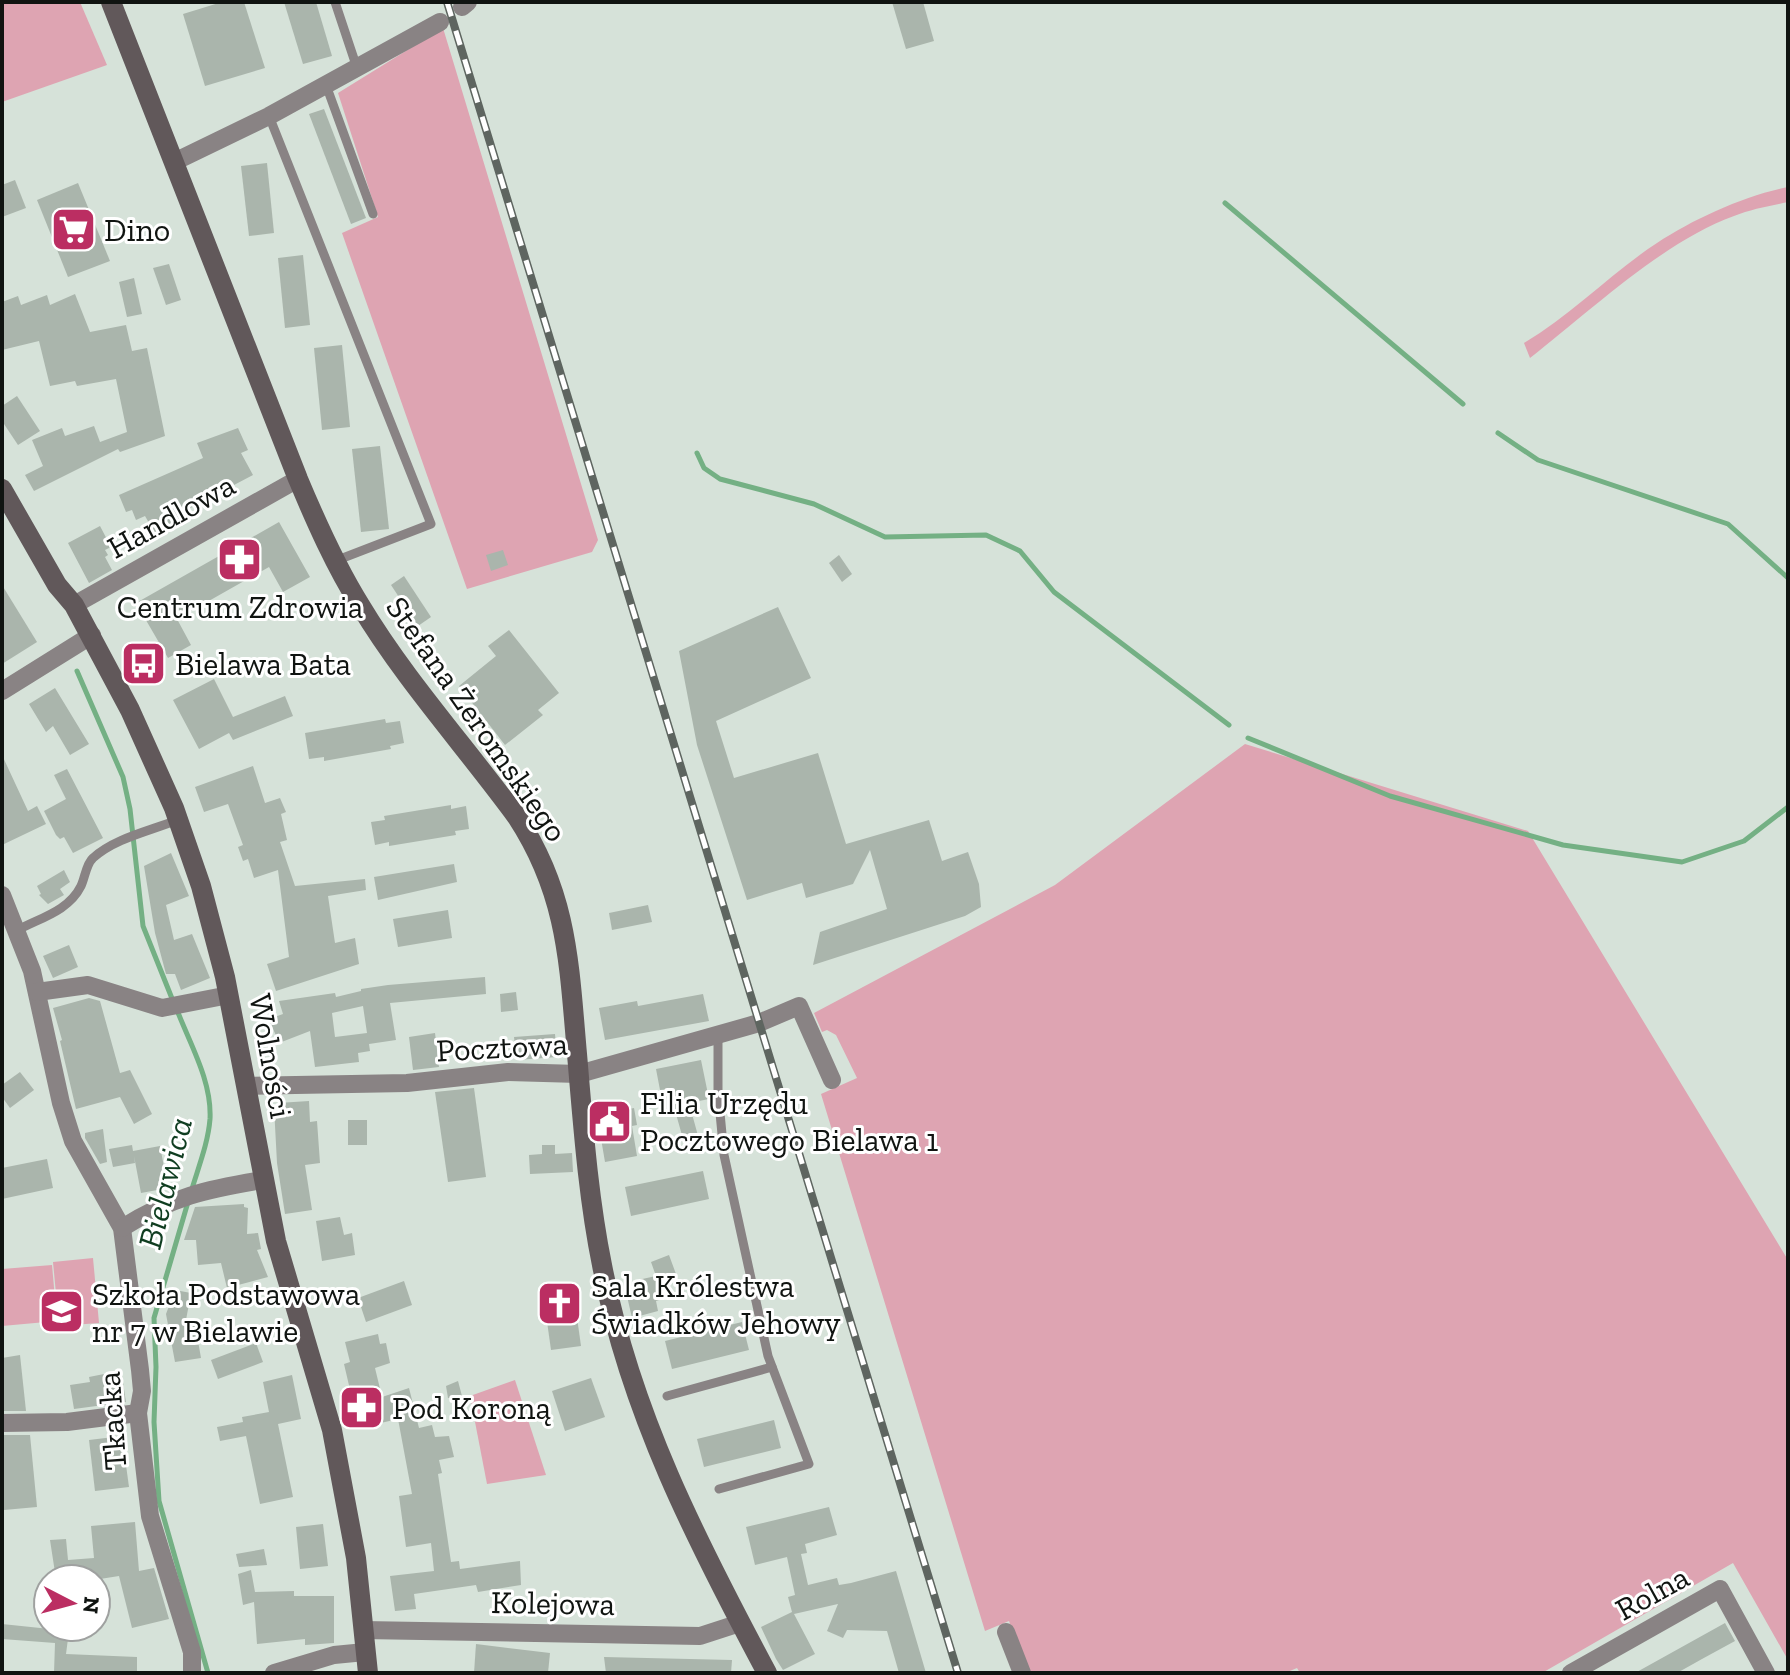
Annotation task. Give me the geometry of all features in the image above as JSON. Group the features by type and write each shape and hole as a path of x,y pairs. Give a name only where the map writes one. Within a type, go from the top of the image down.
{"street":[{"name":"Stefana Żeromskiego","path":"111,2 298,479 335,561 380,636 517,817 541,858 557,899 566,940 596,1233 620,1343 663,1464 685,1514 767,1673"},
{"path":"174,162 269,116 440,22"},
{"name":"Handlowa","path":"74,605 298,479"},
{"name":"Wolności","path":"2,489 57,585 74,605 92,635 130,710 178,820 206,902 229,995 278,1252 332,1430 356,1558 368,1673"},
{"path":"2,691 92,635"},
{"name":"Tkacka","path":"2,895 32,971 61,1103 73,1141 122,1228 140,1370 142,1391 138,1413 150,1516 192,1652 192,1673"},
{"path":"37,992 88,985 162,1008 229,995"},
{"name":"Pocztowa","path":"246,1086 407,1083 508,1072 579,1074 759,1023 799,1006 832,1080"},
{"path":"122,1228 141,1215 201,1190 263,1180"},
{"path":"2,1423 67,1422 138,1413"},
{"name":"Rolna","path":"1571,1673 1720,1589 1766,1673"},
{"name":"Kolejowa","path":"363,1630 700,1636 740,1623"},
{"path":"1006,1632 1022,1673"},
{"path":"274,1673 334,1655 365,1652"}],"lane":[{"path":"335,2 357,68"},
{"path":"326,85 373,214"},
{"path":"269,116 431,524 335,561"},
{"path":"16,931 66,905 80,888 90,859 124,839 178,820"},
{"path":"718,1034 718,1092 724,1155 772,1367 809,1464 719,1489"},
{"path":"667,1396 772,1367"}],"shaded area":[{"path":"2,2 80,2 107,65 2,102"},
{"path":"443,28 598,540 592,552 467,589 342,233 378,217 338,93"},
{"path":"1788,187 1788,202 1747,211 1681,242 1602,299 1530,358 1524,343 1657,243 1720,209"},
{"path":"1245,744 1528,831 1788,1260 1788,1660 1733,1563 1542,1673 1300,1673 1297,1668 1285,1673 1028,1673 1009,1621 985,1631 821,1094 857,1078 836,1035 827,1030 822,1032 814,1013 1055,885"},
{"path":"93,1258 99,1323 59,1326 53,1262"},
{"path":"52,1265 57,1321 2,1326 2,1269"},
{"path":"515,1380 546,1475 487,1484 470,1396"}],"building":[{"path":"222,2 244,2 265,68 205,86 183,14"},
{"path":"284,2 316,2 332,56 303,64"},
{"path":"892,2 923,2 934,41 906,49"},
{"path":"324,109 366,218 351,224 309,114"},
{"path":"267,163 274,233 249,236 241,166"},
{"path":"15,180 26,208 2,217 2,185"},
{"name":"Dino","path":"78,183 110,261 68,277 37,200"},
{"path":"303,255 310,325 285,328 278,258"},
{"path":"169,264 181,300 166,305 153,268"},
{"path":"134,278 142,314 127,317 119,282"},
{"path":"75,294 90,332 126,325 132,351 147,348 165,436 120,452 118,449 34,491 25,475 43,466 32,440 62,428 65,436 94,426 100,442 127,432 116,379 77,386 75,381 50,386 39,341 2,350 2,302 18,296 21,305 47,295 50,305"},
{"path":"342,345 350,427 322,430 314,348"},
{"path":"17,396 40,431 18,445 2,421 2,406"},
{"path":"238,428 248,450 241,453 253,475 177,515 180,520 156,535 145,516 136,520 132,510 126,512 119,495 203,458 197,443"},
{"path":"380,446 389,529 361,532 352,449"},
{"path":"279,522 310,577 283,592 269,567 177,619 191,645 168,658 136,603"},
{"path":"100,526 111,547 105,550 108,555 105,557 112,570 89,583 68,543"},
{"path":"503,550 508,565 491,571 486,555"},
{"path":"839,555 852,574 842,582 829,563"},
{"path":"404,576 431,617 418,626 391,585"},
{"path":"2,585 37,642 2,664"},
{"path":"778,607 811,678 716,721 734,778 818,753 846,844 929,820 942,861 968,852 979,884 981,907 965,916 813,965 820,932 887,909 870,850 853,884 806,898 802,883 747,900 697,745 679,651"},
{"path":"509,630 559,693 538,710 543,715 505,745 459,686 496,656 488,646"},
{"path":"214,679 233,717 285,696 293,716 233,740 229,733 199,749 173,700"},
{"path":"55,688 89,744 70,755 53,726 46,732 29,704"},
{"path":"385,719 386,723 400,721 404,743 390,746 391,749 324,761 324,757 309,759 305,733"},
{"path":"2,755 28,811 37,806 46,824 2,845"},
{"path":"253,766 265,803 280,798 286,812 281,814 287,840 280,842 295,886 365,879 366,890 328,896 335,943 355,938 359,964 276,991 267,964 289,957 278,870 254,878 248,859 243,861 238,847 243,845 228,804 204,812 195,787"},
{"path":"67,769 103,838 73,853 64,837 60,839 56,835 44,811 66,799 54,775"},
{"path":"451,805 451,809 466,806 469,829 455,831 456,835 389,846 389,842 375,845 371,822 385,820 384,816"},
{"path":"171,853 189,896 166,905 174,940 192,934 210,978 181,990 175,974 166,974 155,933 144,866"},
{"path":"454,864 457,882 378,900 374,877"},
{"path":"64,870 70,882 60,889 64,895 48,904 39,895 37,886"},
{"path":"648,905 652,922 612,930 609,913"},
{"path":"448,910 452,938 398,947 393,919"},
{"path":"69,945 78,967 53,978 43,956"},
{"path":"485,977 486,994 390,1003 396,1040 369,1044 370,1051 358,1053 359,1062 315,1067 310,1031 279,1043 269,1019 283,1014 279,1001 335,993 336,997 388,985","holes":["363,1006 367,1033 335,1037 332,1013"]},
{"path":"516,992 518,1010 501,1012 500,994"},
{"path":"703,994 709,1021 605,1040 599,1008 637,1001 638,1006"},
{"path":"89,998 100,1001 120,1073 130,1070 152,1114 134,1124 120,1097 76,1109 53,1008"},
{"path":"435,1033 439,1067 413,1070 409,1037"},
{"path":"555,1034 557,1057 517,1060 514,1037"},
{"path":"701,1060 709,1099 689,1103 700,1143 685,1146 669,1089 660,1090 656,1069"},
{"path":"20,1072 34,1090 10,1108 2,1097 2,1085"},
{"path":"474,1088 486,1177 448,1182 435,1092"},
{"path":"309,1101 310,1122 317,1121 320,1163 305,1165 312,1210 285,1214 277,1163 274,1107 278,1107 278,1103"},
{"path":"634,1108 637,1125 632,1126 637,1156 605,1162 597,1115"},
{"path":"348,1120 367,1120 367,1145 348,1145"},
{"path":"103,1129 107,1162 100,1164 85,1133"},
{"path":"132,1145 133,1151 160,1146 168,1188 141,1193 134,1156 135,1163 113,1167 109,1149"},
{"path":"542,1145 555,1145 555,1154 572,1153 573,1172 530,1174 529,1155 542,1154"},
{"path":"47,1159 53,1188 2,1199 2,1168"},
{"path":"703,1171 709,1199 631,1216 625,1187"},
{"path":"244,1204 248,1208 247,1234 258,1233 261,1249 257,1250 268,1277 227,1288 221,1263 198,1265 196,1240 184,1240 195,1207"},
{"path":"340,1217 344,1235 352,1233 355,1255 322,1261 316,1221"},
{"path":"669,1255 676,1274 657,1279 658,1311 632,1318 624,1283 656,1276 651,1262"},
{"path":"404,1281 412,1305 366,1322 358,1298"},
{"name":"Sala Królestwa Świadków Jehowy","path":"572,1282 581,1346 551,1350 542,1286"},
{"path":"175,1290 191,1293 186,1320 194,1318 201,1358 175,1362 166,1314"},
{"path":"742,1322 749,1350 672,1369 665,1341"},
{"path":"378,1334 380,1344 386,1343 390,1363 375,1368 382,1397 409,1388 419,1428 432,1425 435,1437 449,1436 454,1457 439,1460 442,1473 438,1474 451,1562 459,1561 460,1569 520,1561 521,1585 478,1592 476,1585 414,1594 416,1609 395,1611 390,1576 434,1571 431,1543 406,1547 399,1496 412,1494 398,1419 359,1428 344,1364 350,1362 345,1342"},
{"path":"256,1343 263,1362 218,1379 211,1360"},
{"path":"20,1355 26,1411 2,1411 2,1358"},
{"path":"104,1374 105,1379 122,1376 126,1402 74,1409 70,1385 90,1382 89,1377"},
{"path":"292,1375 301,1419 278,1424 293,1497 260,1504 246,1436 220,1441 217,1427 243,1422 242,1417 269,1412 263,1382"},
{"path":"591,1378 605,1417 565,1431 552,1391"},
{"path":"458,1381 462,1396 448,1398 446,1386"},
{"path":"774,1420 781,1448 704,1467 697,1439"},
{"path":"2,1435 30,1435 37,1507 4,1510"},
{"path":"122,1436 129,1487 95,1491 89,1440"},
{"path":"829,1507 837,1535 805,1544 807,1553 801,1554 808,1585 837,1578 839,1585 896,1571 926,1673 899,1673 887,1631 847,1630 843,1638 827,1631 838,1604 794,1614 815,1654 783,1670 776,1659 761,1627 792,1612 788,1597 795,1595 787,1557 755,1565 746,1527"},
{"path":"135,1522 139,1571 154,1568 169,1619 132,1628 119,1576 112,1577 112,1563 54,1563 50,1540 66,1539 68,1560 94,1558 91,1526"},
{"path":"323,1524 328,1566 300,1569 296,1527"},
{"path":"264,1549 267,1565 239,1567 236,1554"},
{"path":"251,1570 255,1592 294,1591 294,1596 334,1596 334,1643 305,1645 305,1639 257,1644 254,1602 243,1605 238,1574"},
{"path":"1725,1623 1735,1641 1677,1673 1635,1673"},
{"path":"2,1624 32,1627 32,1641 2,1639"},
{"path":"55,1643 67,1643 66,1654 137,1657 137,1673 54,1673"},
{"path":"476,1644 550,1653 548,1673 474,1673"},
{"path":"604,1657 732,1660 731,1673 606,1673"}],"waterway":[{"path":"1225,203 1463,404"},
{"path":"1498,433 1538,460 1728,524 1788,578"},
{"path":"697,453 704,468 720,479 814,504 885,537 986,535 1020,551 1054,592 1229,725"},
{"name":"Bielawica","path":"77,671 123,777 130,809 143,926 173,1001"},
{"path":"1248,738 1390,796 1563,845 1682,862 1744,841 1788,807"},
{"name":"Bielawica","path":"177,1010 199,1063 210,1105 207,1138 191,1192"},
{"name":"Bielawica","path":"188,1202 154,1318 154,1422 159,1501 208,1673"}],"railway":[{"path":"447,2 958,1673"}],"place":[{"name":"Dino","path":"73,230"},
{"name":"Centrum Zdrowia","path":"240,560"},
{"name":"Bielawa Bata","path":"144,664"},
{"name":"Filia Urzędu Pocztowego Bielawa 1","path":"609,1121"},
{"name":"Sala Królestwa Świadków Jehowy","path":"560,1304"},
{"name":"Szkoła Podstawowa nr 7 w Bielawie","path":"61,1312"},
{"name":"Pod Koroną","path":"361,1408"}]}
